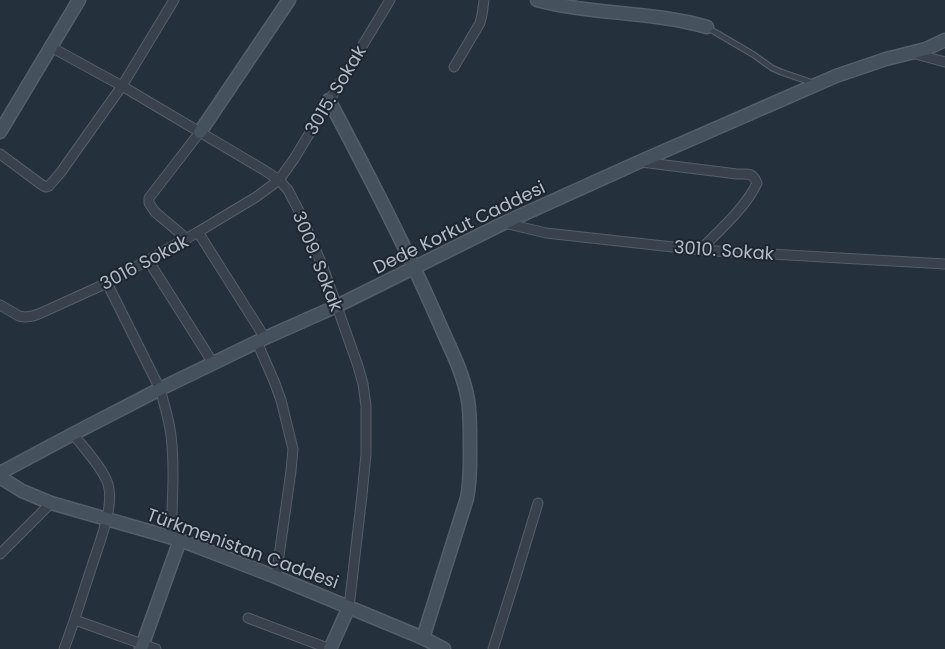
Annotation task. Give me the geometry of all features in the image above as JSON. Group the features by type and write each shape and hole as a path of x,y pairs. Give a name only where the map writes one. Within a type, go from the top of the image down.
{"street":[{"path":"0,154 42,186 49,186 122,86 174,0"},
{"path":"187,239 155,212 149,203 149,198 200,132 289,0"},
{"name":"3015. Sokak","path":"279,180 294,159 390,0"},
{"path":"454,67 480,23 484,0"},
{"path":"537,0 564,6 677,20 707,27"},
{"path":"0,132 76,1"},
{"name":"Dede Korkut Caddesi","path":"0,473 160,389 638,162 816,84 863,66 912,54 945,40"},
{"name":"3009. Sokak","path":"51,47 122,86 279,180 294,200 310,234 358,366 366,406 366,454 349,607"},
{"path":"912,54 945,62"},
{"path":"329,100 415,268 460,373 468,400 470,416 470,485 423,638"},
{"path":"638,162 750,174 754,177 757,183 753,192 725,225 700,250"},
{"name":"3016 Sokak","path":"0,306 19,316 25,317 41,314 107,283 187,239 279,180"},
{"name":"3010. Sokak","path":"504,224 546,233 700,250 945,264"},
{"path":"198,232 261,340 281,400 293,449 292,471 276,577"},
{"path":"148,260 214,363"},
{"path":"107,283 160,389 168,420 172,450 175,538 142,647"},
{"path":"64,649 107,519 110,490 98,467 72,434"},
{"name":"Türkmenistan Caddesi","path":"0,478 22,491 51,502 175,538 349,607 423,638 444,649"},
{"path":"0,554 51,502"},
{"path":"493,649 538,503"},
{"path":"248,618 330,649 349,607"},
{"path":"75,620 142,647 156,649"}],"lane":[{"path":"707,27 772,68 816,84"}]}
